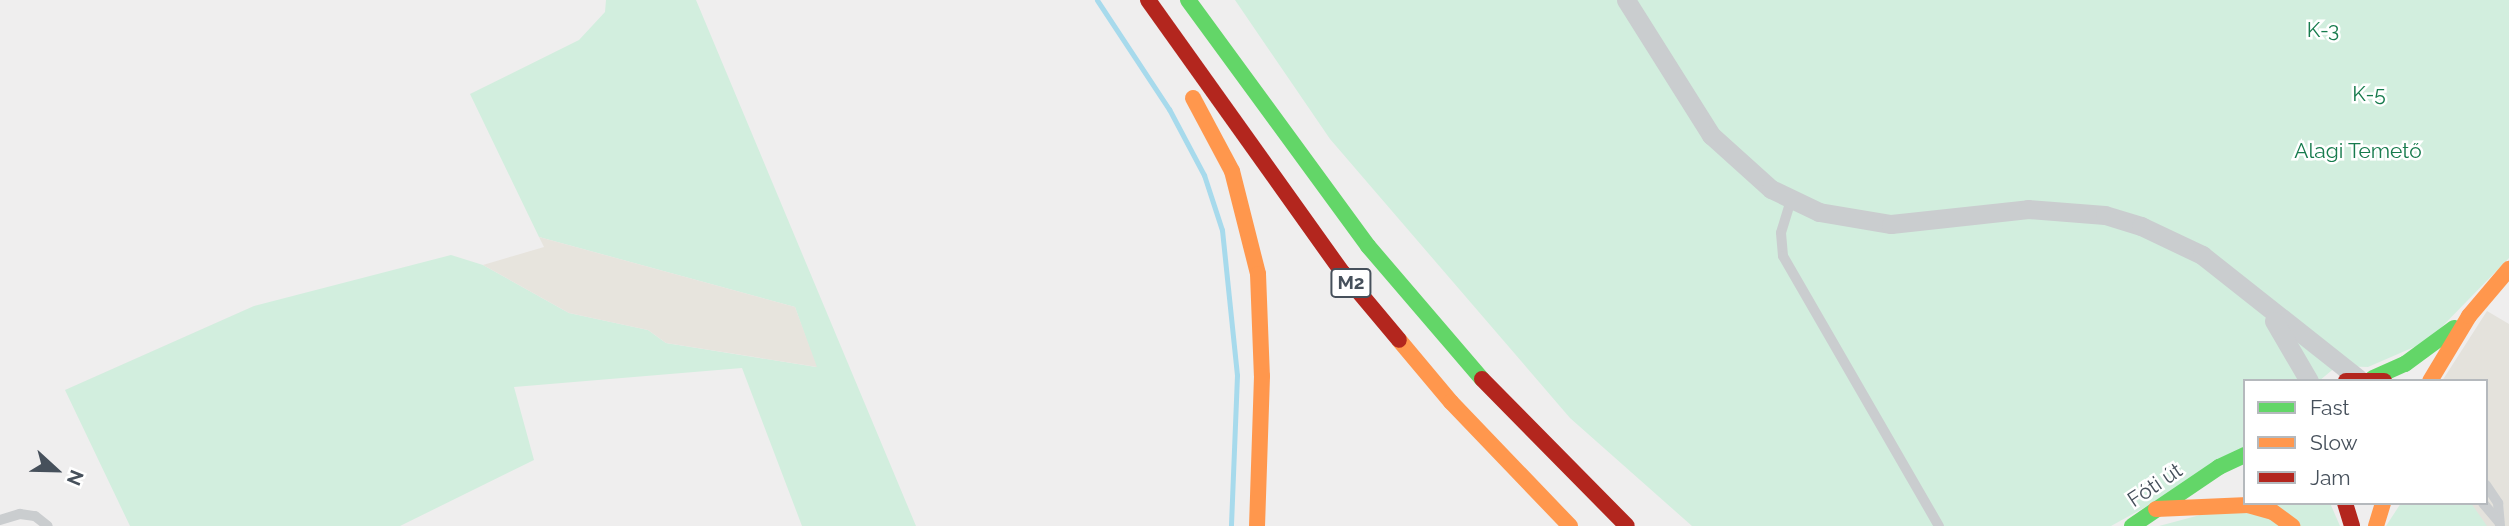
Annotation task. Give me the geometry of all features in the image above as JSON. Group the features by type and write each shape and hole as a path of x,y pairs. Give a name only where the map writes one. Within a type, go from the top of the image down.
{"main road":[{"name":"M2","path":"1148,0 1343,273 1451,402 1570,526"},
{"name":"M2","path":"1188,0 1368,246 1475,372 1627,526"},
{"path":"1159,17 1180,74 1232,171 1258,274 1262,376 1257,526"},
{"path":"2431,379 2469,316 2509,269"},
{"path":"2365,379 2405,364 2469,316"},
{"name":"Fóti út","path":"2132,526 2201,480 2243,456"},
{"path":"2201,480 2243,474"},
{"path":"2156,509 2248,505 2273,512 2292,526"},
{"path":"2346,505 2352,526"},
{"path":"2376,526 2383,505"}],"street":[{"path":"1626,0 1711,135 1751,174 1791,200 1830,215 1891,224 2028,209 2105,215 2202,255 2269,311 2365,379"},
{"path":"2269,311 2308,379"}],"lane":[{"path":"1791,200 1781,233 1783,256 1939,526"},
{"path":"2488,488 2498,503 2499,524"},
{"path":"2485,505 2499,524"},
{"path":"0,520 20,514 35,516 48,526"}],"shaded area":[{"path":"2487,311 2509,324 2509,526 2457,526 2428,505 2488,505 2488,379 2443,379"}],"green space":[{"path":"606,0 696,0 916,526 802,526 742,368 514,387 534,460 400,526 130,526 65,390 254,306 451,255 483,265 569,313 648,330 666,343 816,367 795,307 539,237 470,94 579,40 605,12"},
{"path":"1235,0 2509,0 2509,258 2428,341 2368,367 2337,366 2321,379 2243,379 2243,453 2111,526 1692,526 1570,418 1330,139"},
{"path":"2243,504 2331,505 2340,526 2159,526"},
{"path":"2400,505 2472,505 2487,526 2386,526"}],"sand":[{"path":"539,237 795,307 817,367 666,343 648,330 569,313 483,265 544,247"}],"waterway":[{"path":"1097,0 1169,109 1204,175 1222,230 1237,375 1231,526"}],"traffic: fast":[{"path":"1188,0 1368,246 1482,379"},
{"path":"2373,378 2405,364 2454,328"},
{"path":"2132,526 2219,467 2243,456"}],"traffic: slow":[{"path":"1193,98 1232,171 1258,274 1262,376 1257,526"},
{"path":"2431,379 2469,316 2509,269"},
{"path":"1399,340 1451,402 1570,526"},
{"path":"2156,509 2248,505 2273,512 2292,526"},
{"path":"2376,526 2382,505"}],"traffic: jam":[{"path":"1148,0 1343,273 1399,340"},
{"path":"1482,379 1627,526"},
{"path":"2346,505 2352,526"}],"park label":[{"name":"K-3","path":"2323,30"},
{"name":"K-5","path":"2369,94"},
{"name":"Alagi Temető","path":"2358,151"}]}
